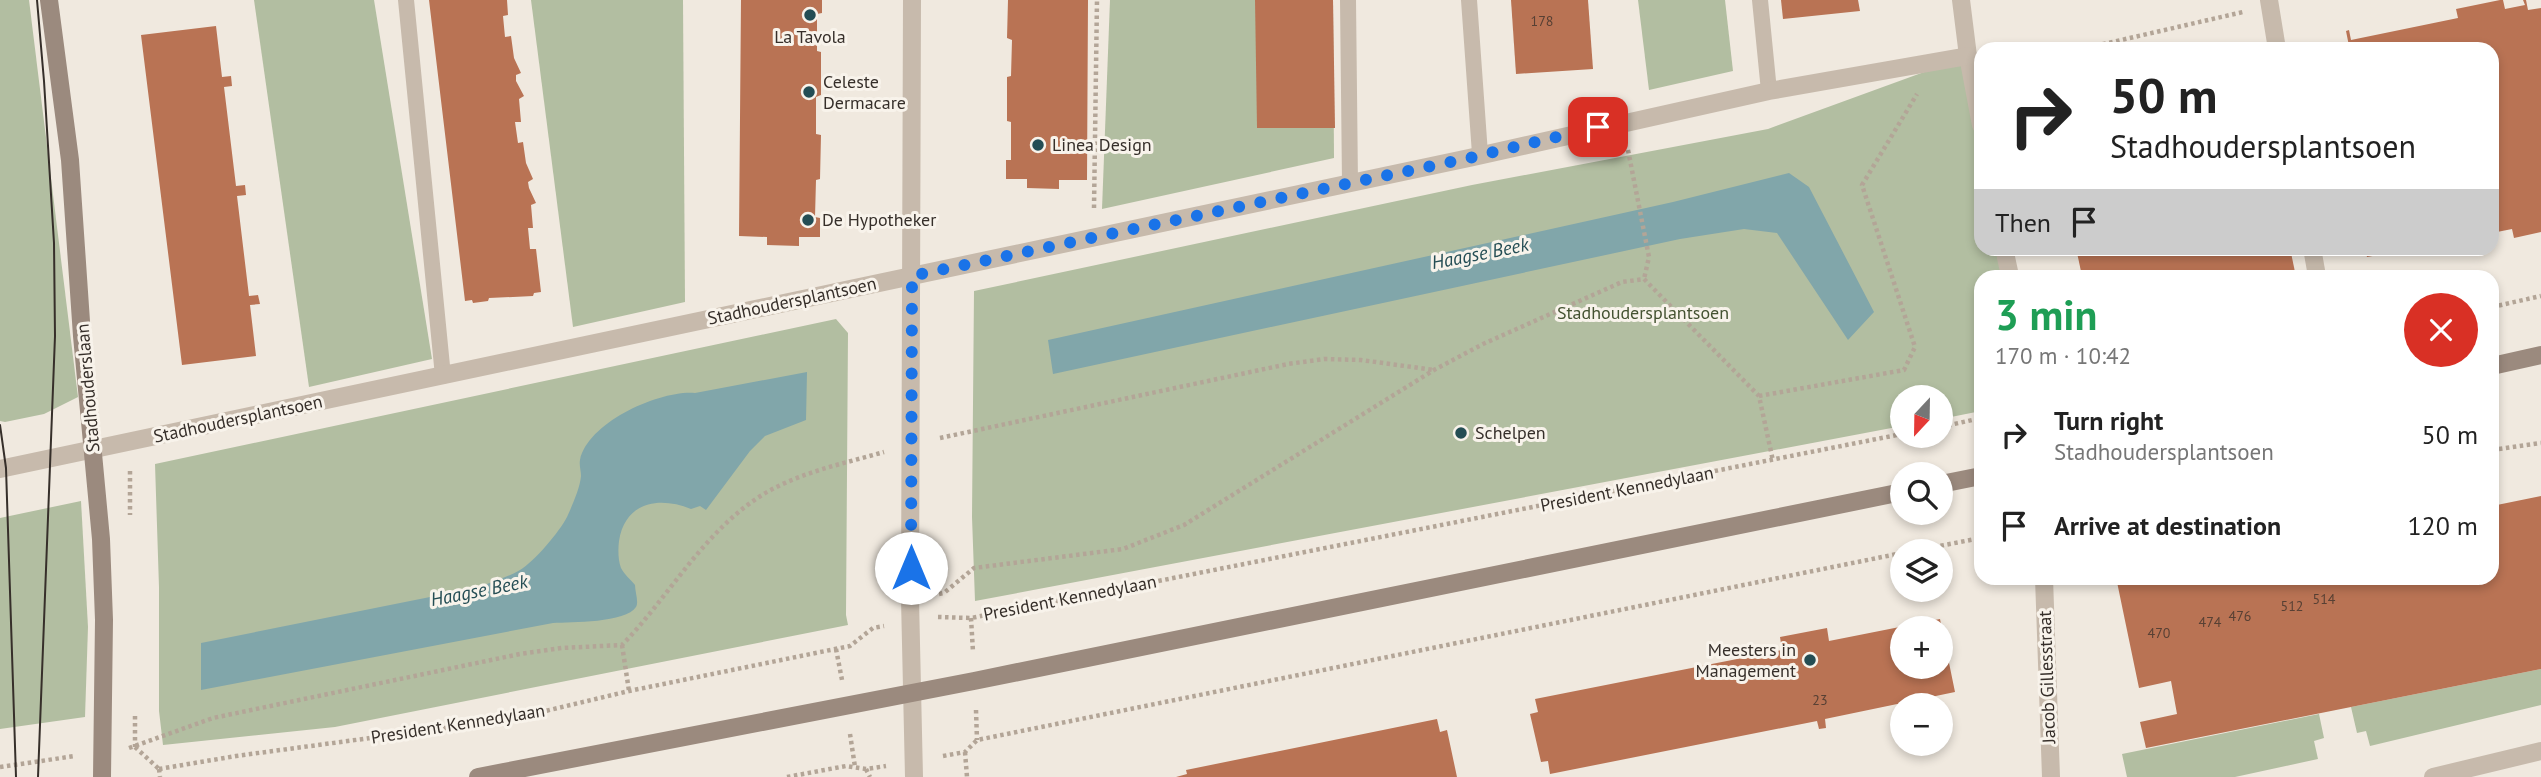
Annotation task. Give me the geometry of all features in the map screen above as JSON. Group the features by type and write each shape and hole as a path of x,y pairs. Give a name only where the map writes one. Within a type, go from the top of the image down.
{"main road":[{"name":"Stadhouderslaan","path":"49,0 70,160 82,336 101,539 104,620 102,777"},
{"path":"2499,364 2541,355"},
{"path":"1953,482 1974,477"},
{"path":"478,777 1890,494"}],"street":[{"path":"912,0 910,599 913,770"},
{"path":"1961,0 1974,88"},
{"path":"2269,3 2276,42"},
{"name":"Stadhoudersplantsoen","path":"0,469 1350,183 1769,91 1968,56"},
{"name":"Jacob Gillesstraat","path":"2044,585 2050,777"},
{"path":"2433,777 2541,751"}],"lane":[{"path":"406,0 443,376"},
{"path":"1348,0 1350,183"},
{"path":"1469,0 1480,154"},
{"path":"1760,0 1769,91"}],"path":[{"path":"1094,237 1097,0"},
{"path":"2110,42 2269,3"},
{"path":"1759,397 1904,370 1915,347 1862,185 1914,96 1925,88"},
{"path":"1622,122 1650,257 1644,279"},
{"path":"1644,279 1759,397 1773,461"},
{"path":"910,599 944,593 974,568 1123,550 1184,525 1434,370 1558,309 1622,282 1644,279"},
{"path":"2499,305 2541,296"},
{"path":"0,767 135,747 213,718 520,653 622,645 647,619 718,530 759,497 799,477 911,444 1288,364 1324,359 1362,360 1434,370"},
{"path":"1953,424 1974,420"},
{"name":"President Kennedylaan","path":"159,769 512,719 629,691 850,646 873,628 945,616 971,618 1890,437"},
{"path":"2499,449 2541,443"},
{"path":"1953,543 1974,538"},
{"path":"787,777 846,766 913,770 965,752 978,740 1890,555"},
{"path":"622,645 629,691"},
{"path":"135,747 159,769 159,777"},
{"path":"965,752 967,777"},
{"path":"866,769 870,777"}],"green space":[{"path":"0,0 29,0 78,397 44,414 5,422 0,421"},
{"path":"254,0 374,0 432,359 309,387"},
{"path":"531,0 683,0 685,302 573,327"},
{"path":"1110,0 1333,0 1334,158 1102,209"},
{"path":"1638,0 1725,0 1733,71 1649,90"},
{"name":"Stadhoudersplantsoen","path":"1968,56 1974,96 1974,256 1998,256 2001,270 1974,270 1974,412 1953,417 1953,385 1890,385 1890,428 975,601 972,517 974,291 1472,185 1768,129"},
{"path":"836,319 848,333 848,625 335,727 163,745 159,711 155,464"},
{"path":"81,501 88,627 85,717 0,729 0,518"},
{"path":"2541,669 2541,705 2370,746 2366,731 2357,733 2351,707"},
{"path":"2319,714 2324,738 2314,741 2318,759 2235,777 2127,777 2122,754"}],"water":[{"name":"Haagse Beek","path":"1789,173 1809,187 1874,312 1848,340 1777,233 1744,229 1680,239 1053,374 1048,340 1673,202"},
{"name":"Haagse Beek","path":"807,372 806,420 765,436 750,451 706,510 700,506 691,509 656,503 645,505 628,518 618,551 621,568 635,585 637,605 630,612 610,619 553,623 201,690 201,643 480,587 520,570 546,546 567,517 579,486 580,460 586,446 596,433 627,411 680,393 695,393"}],"building":[{"path":"429,0 507,0 508,15 503,16 505,37 511,36 514,58 521,73 516,75 516,81 524,96 519,99 521,122 515,122 518,143 523,142 526,163 533,179 528,182 529,188 536,203 531,205 533,228 528,228 530,249 536,249 541,292 534,293 533,296 489,298 488,301 473,303 472,300 465,301"},
{"path":"741,0 822,0 822,13 817,14 817,51 821,52 821,95 816,97 816,134 821,135 820,179 816,180 815,217 820,218 820,237 799,237 799,246 767,245 767,237 739,236"},
{"path":"1008,0 1088,0 1087,180 1059,180 1059,189 1027,188 1027,179 1006,179 1006,160 1011,160 1011,122 1007,121 1007,77 1011,76 1012,40 1007,38"},
{"path":"1255,0 1333,0 1335,128 1257,128"},
{"path":"1511,0 1588,0 1593,69 1516,74"},
{"path":"1781,0 1858,0 1860,11 1783,19"},
{"path":"2500,0 2503,0 2505,9 2525,5 2523,0 2526,0 2528,10 2541,8 2541,232 2514,238 2512,229 2499,232 2499,42 2348,42 2346,31 2349,30 2351,40 2458,18 2456,9"},
{"path":"216,26 222,77 231,76 232,86 224,87 236,186 245,185 246,195 237,196 249,296 258,295 260,304 250,305 256,356 182,365 141,35"},
{"path":"2078,256 2292,256 2295,270 2081,270"},
{"path":"2541,496 2541,669 2146,748 2140,722 2177,714 2171,681 2139,688 2118,585 2499,585 2499,505"},
{"path":"1827,628 1829,641 1890,629 1890,679 1952,679 1955,692 1890,693 1890,706 1825,719 1826,728 1819,729 1817,721 1550,774 1548,761 1541,762 1530,714 1538,712 1535,699 1782,650 1780,637"},
{"path":"1437,719 1440,732 1447,730 1457,777 1176,777 1187,774 1186,770"}],"tram line":[{"path":"37,0 54,243 55,336 38,777"},
{"path":"0,425 6,468 16,777"}],"place":[{"name":"La Tavola","path":"810,15"},
{"name":"Celeste Dermacare","path":"809,92"},
{"name":"Linea Design","path":"1038,145"},
{"name":"De Hypotheker","path":"808,220"},
{"name":"Schelpen","path":"1461,433"},
{"name":"Meesters in Management","path":"1810,660"}],"route":[{"path":"911,568 912,276 1469,158 1598,127"}]}
